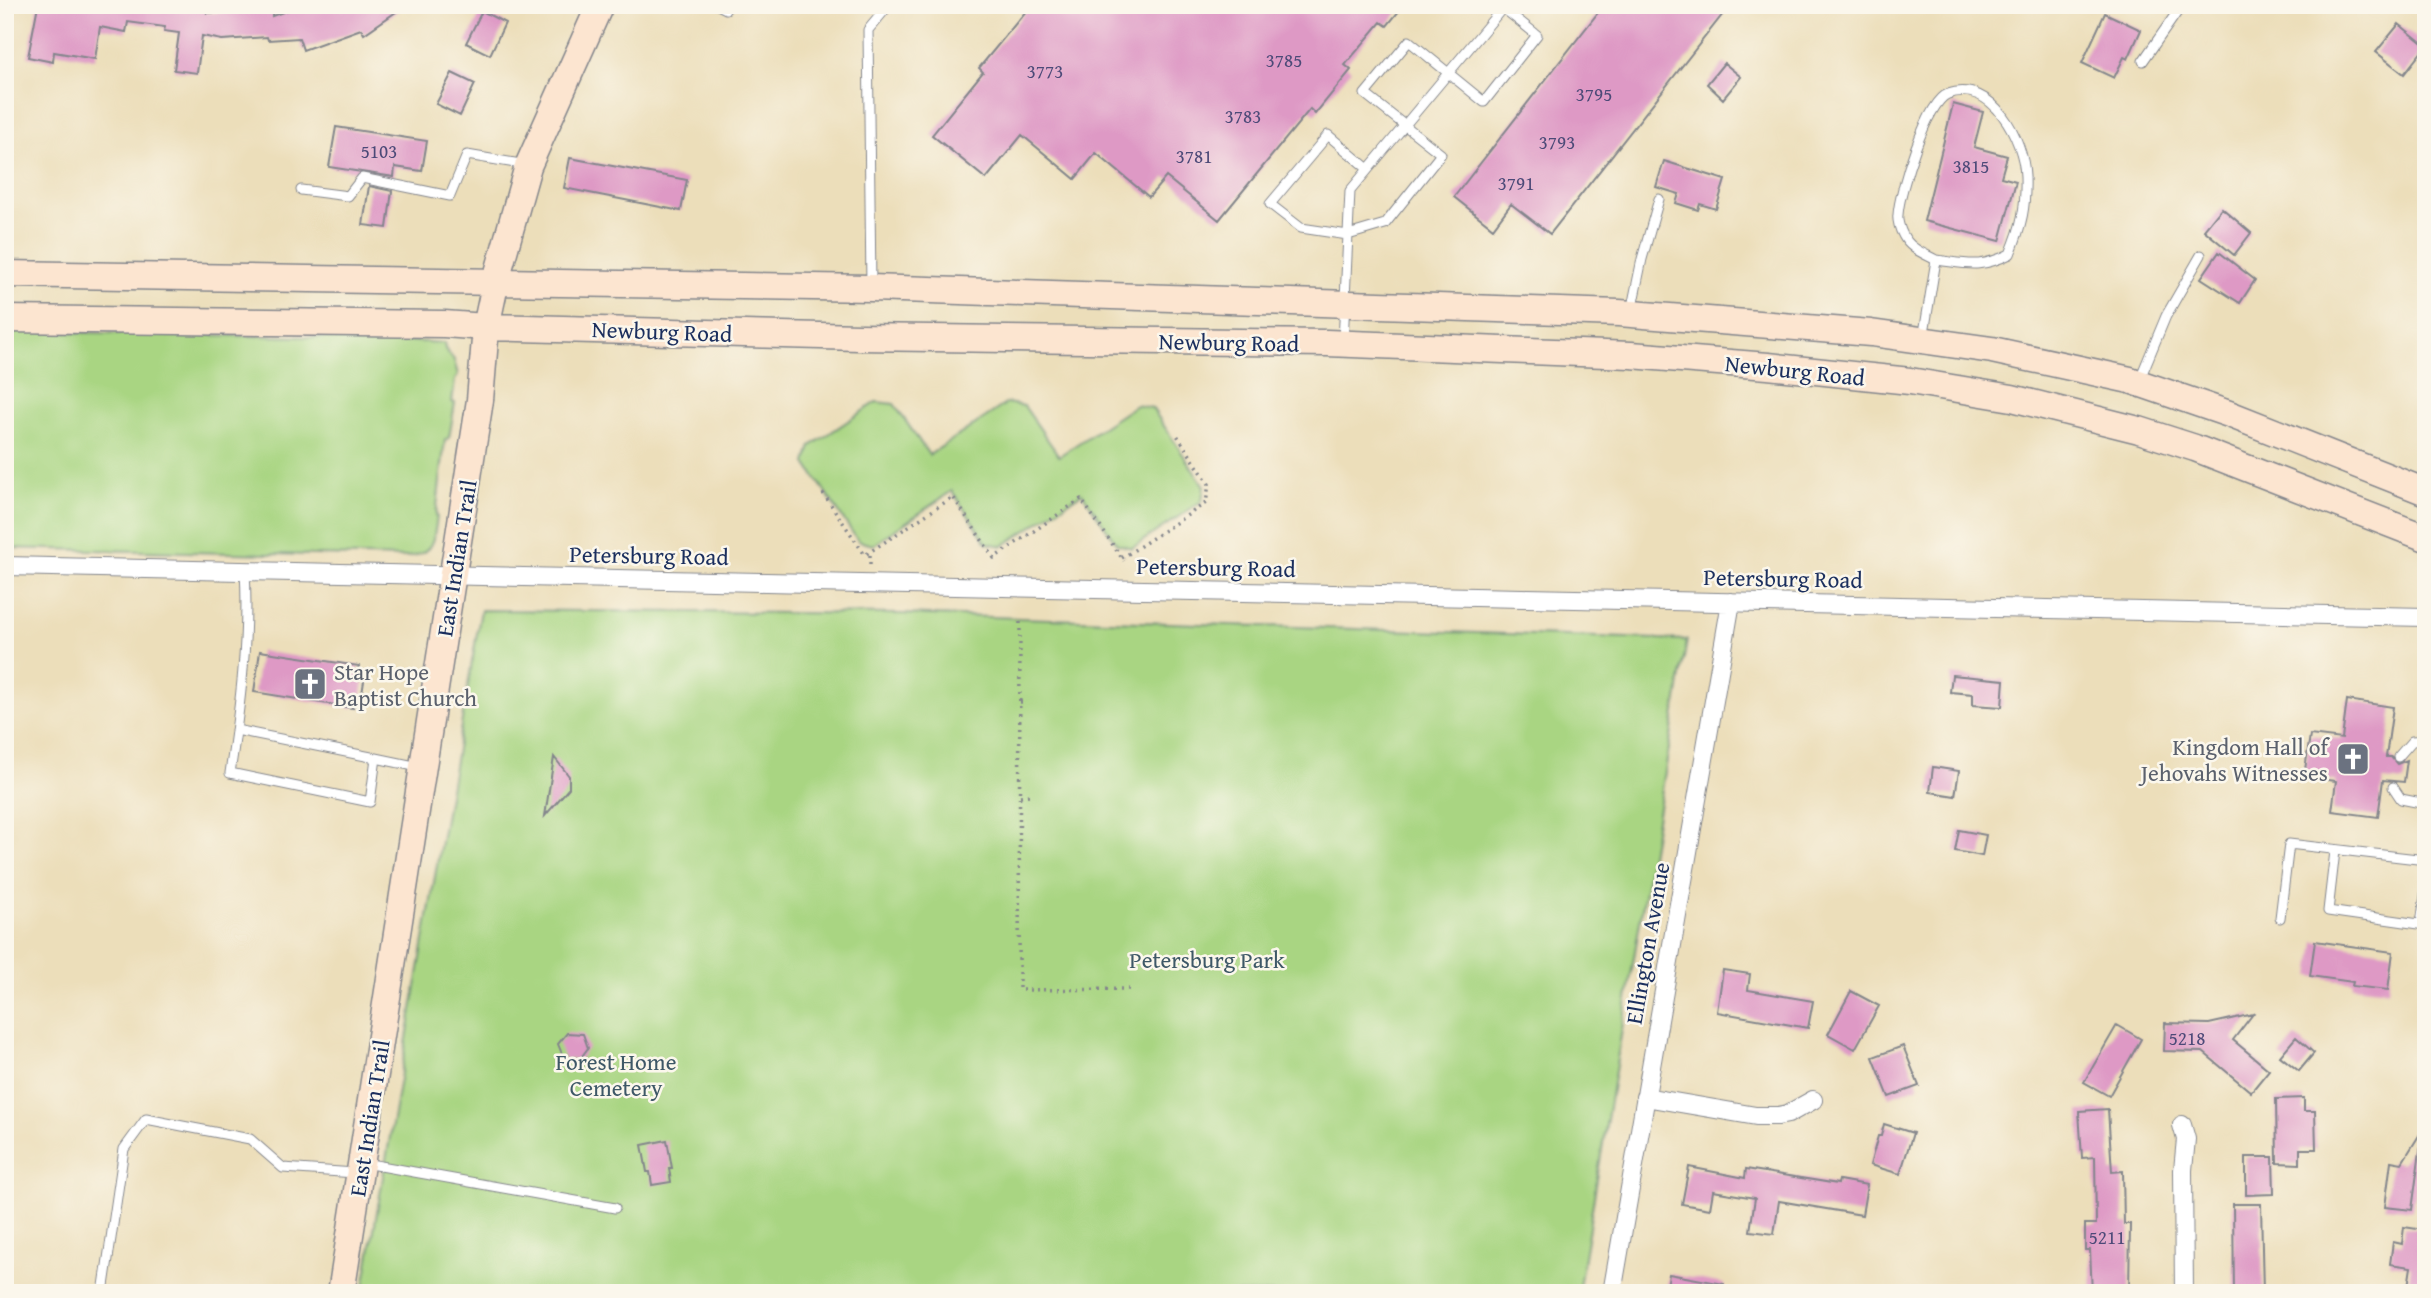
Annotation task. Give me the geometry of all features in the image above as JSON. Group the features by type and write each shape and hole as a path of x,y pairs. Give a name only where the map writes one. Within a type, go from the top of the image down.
{"main road":[{"name":"East Indian Trail","path":"341,1293 480,400 486,327 496,280 528,166 600,5"},
{"name":"Newburg Road","path":"5,274 871,288 1631,314 1871,333 1992,350 2139,383 2229,414 2426,492"},
{"name":"Newburg Road","path":"5,319 444,324 859,337 1343,344 1631,355 1741,364 1910,382 2012,398 2139,429 2195,448 2426,538"}],"street":[{"name":"Petersburg Road","path":"5,566 2426,617"},
{"name":"Ellington Avenue","path":"1612,1293 1731,601"},
{"path":"1645,1097 1756,1116 1788,1114 1813,1100"},
{"path":"2182,1125 2186,1139 2183,1170 2183,1293"}],"lane":[{"path":"718,5 726,9 728,5"},
{"path":"871,288 867,30 889,5"},
{"path":"2143,61 2182,5"},
{"path":"1343,344 1344,306 1348,234 1350,191 1405,126 1448,73 1504,7 1537,34 1484,102 1448,73 1409,41 1365,94 1405,126 1441,154 1385,224 1348,234 1301,228 1270,204 1328,135 1368,169"},
{"path":"1968,91 1980,95 2002,112 2016,140 2025,173 2023,222 2010,254 1993,262 1979,266 1936,260 1911,247 1902,234 1897,216 1920,134 1937,104 1945,94 1968,91"},
{"path":"301,190 348,196 362,178 450,195 467,155 528,166"},
{"path":"1631,314 1642,259 1659,199"},
{"path":"2139,383 2166,316 2200,255"},
{"path":"1923,340 1936,260"},
{"path":"245,571 247,607 230,773 370,802 376,758"},
{"path":"236,730 423,768"},
{"path":"2398,757 2412,741 2426,740"},
{"path":"2393,787 2401,799 2426,804"},
{"path":"2280,918 2289,845 2426,860"},
{"path":"2335,851 2328,911 2423,925 2426,888"},
{"path":"103,1293 124,1149 146,1119 250,1139 283,1168 361,1168 615,1208"}],"path":[{"path":"1124,560 1206,503 1209,484 1175,432"},
{"path":"823,493 865,555 953,497 994,558 1082,499 1088,504 1124,560 1125,572"},
{"path":"870,555 870,566"},
{"path":"995,569 996,558"},
{"path":"1020,622 1019,990 1133,989"},
{"path":"1020,702 1027,702"},
{"path":"1020,796 1029,795"}],"green space":[{"path":"5,331 355,338 444,343 445,349 454,360 458,375 455,380 452,402 455,403 449,438 445,440 436,524 431,544 422,553 406,557 5,548"},
{"path":"876,402 894,404 929,455 1007,403 1024,406 1059,456 1136,405 1152,408 1204,486 1202,501 1132,548 1117,544 1082,493 1003,546 987,543 952,491 873,545 858,541 806,463 811,446"},
{"name":"Petersburg Park","path":"481,610 899,614 1687,640 1578,1293 363,1293"}],"building":[{"path":"38,5 199,5 208,7 207,13 272,9 272,16 302,5 406,5 364,34 361,29 303,50 299,38 222,40 202,36 197,73 174,70 179,33 164,31 165,27 128,22 126,32 100,27 95,59 54,52 53,62 28,57"},
{"path":"1031,5 1404,5 1387,26 1381,22 1345,65 1351,70 1315,114 1310,109 1219,220 1166,177 1149,197 1096,153 1075,179 1022,135 986,179 932,135 983,72 979,68"},
{"path":"1604,5 1730,5 1550,234 1511,204 1493,228 1454,197"},
{"path":"482,11 505,23 490,55 466,43"},
{"path":"2105,13 2141,30 2128,59 2124,57 2114,78 2082,63"},
{"path":"2399,24 2426,46 2404,74 2376,52"},
{"path":"1724,63 1741,77 1723,99 1707,84"},
{"path":"452,73 475,84 460,116 436,104"},
{"path":"1953,104 1983,112 1974,147 2007,156 2001,177 2016,181 2000,241 1924,221"},
{"path":"336,127 427,141 422,171 395,167 394,177 329,167"},
{"path":"570,158 687,180 681,211 564,188"},
{"path":"1664,161 1725,180 1716,209 1700,204 1698,210 1676,203 1679,194 1656,187"},
{"path":"369,186 392,191 387,228 363,225"},
{"path":"2222,208 2251,233 2234,255 2204,230"},
{"path":"2219,252 2255,280 2240,303 2201,278"},
{"name":"Star Hope Baptist Church","path":"260,651 359,666 357,674 365,675 361,700 355,699 353,708 254,692"},
{"path":"1952,675 2004,680 2002,707 1973,705 1973,694 1950,692"},
{"name":"Kingdom Hall of Jehovahs Witnesses","path":"2347,700 2393,707 2386,757 2391,757 2397,764 2407,760 2404,782 2383,780 2378,817 2332,811 2336,781 2304,777 2310,735 2342,739"},
{"path":"554,757 569,776 569,788 545,816"},
{"path":"1933,767 1959,771 1955,796 1930,792"},
{"path":"1959,830 1986,835 1982,856 1955,851"},
{"path":"2315,941 2393,952 2388,990 2352,986 2353,982 2310,976"},
{"path":"1723,970 1750,974 1748,990 1813,1001 1808,1028 1717,1012"},
{"path":"1851,991 1879,1006 1855,1049 1828,1034"},
{"path":"2253,1014 2233,1040 2269,1070 2251,1092 2203,1052 2164,1051 2165,1023 2209,1024"},
{"path":"2117,1025 2141,1039 2109,1096 2084,1082"},
{"path":"567,1033 583,1034 588,1048 579,1060 564,1059 558,1044"},
{"path":"2296,1037 2314,1053 2299,1071 2280,1056"},
{"path":"1903,1046 1919,1086 1889,1097 1873,1057"},
{"path":"2304,1098 2304,1111 2315,1111 2316,1149 2300,1149 2300,1164 2277,1163 2276,1099"},
{"path":"2108,1109 2112,1172 2123,1171 2124,1224 2130,1224 2129,1293 2092,1293 2090,1250 2085,1250 2085,1224 2096,1224 2095,1157 2082,1158 2079,1111"},
{"path":"1884,1124 1913,1133 1900,1174 1870,1165"},
{"path":"2423,1129 2412,1210 2385,1207 2391,1161 2402,1163"},
{"path":"667,1140 672,1168 669,1168 671,1182 652,1185 642,1145"},
{"path":"2246,1157 2273,1157 2274,1194 2246,1195"},
{"path":"1689,1167 1745,1178 1746,1169 1838,1184 1839,1180 1867,1185 1862,1215 1779,1201 1774,1234 1750,1231 1755,1198 1713,1191 1710,1209 1682,1204"},
{"path":"2233,1204 2261,1204 2263,1293 2234,1293"},
{"path":"2404,1227 2424,1230 2426,1234 2426,1293 2407,1293 2411,1267 2390,1264 2393,1242 2402,1244"},
{"path":"1669,1274 1724,1284 1723,1293 1666,1293"}],"place":[{"name":"Star Hope Baptist Church","path":"310,684"},
{"name":"Kingdom Hall of Jehovahs Witnesses","path":"2353,759"}],"park label":[{"name":"Forest Home Cemetery","path":"616,1074"}]}
